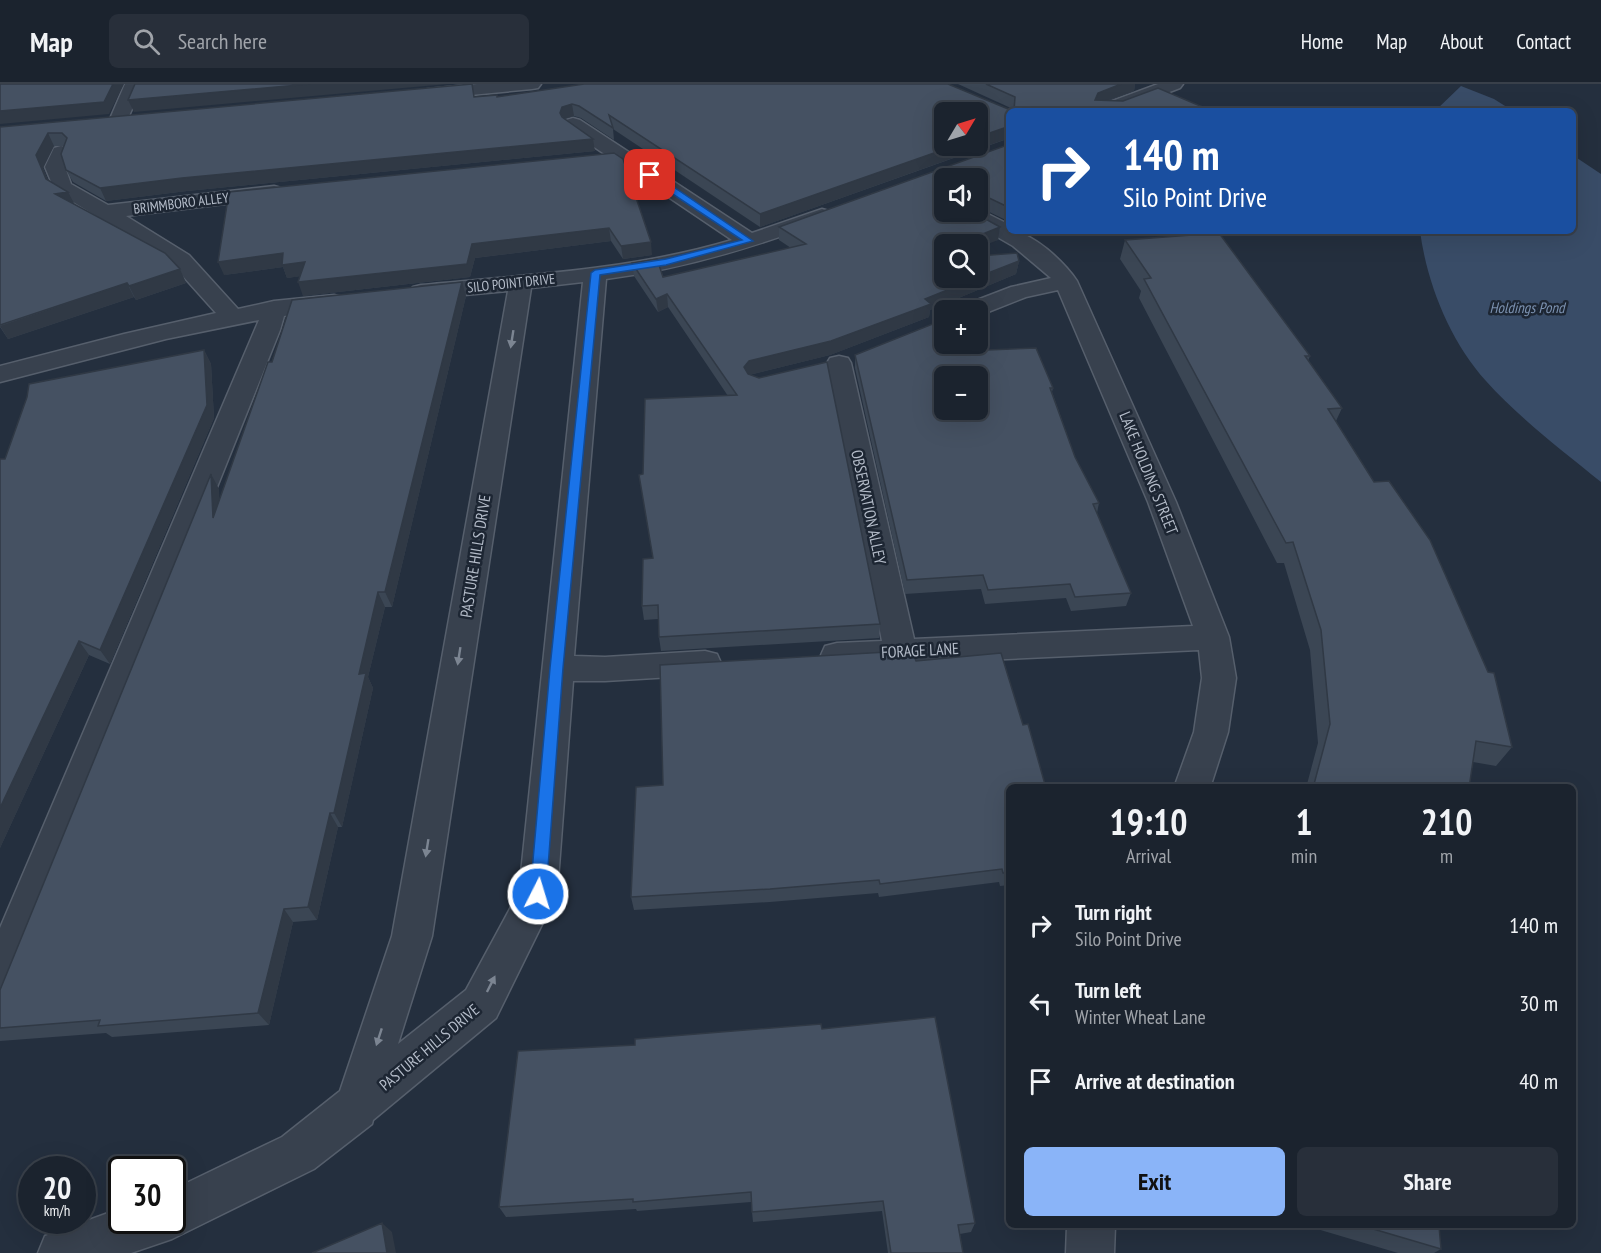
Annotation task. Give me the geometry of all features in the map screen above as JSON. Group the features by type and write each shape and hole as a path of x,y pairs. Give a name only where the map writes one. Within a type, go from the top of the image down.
{"street":[{"path":"118,121 134,84"},
{"path":"409,96 532,84"},
{"path":"1111,108 1174,84"},
{"path":"99,123 141,119"},
{"path":"573,124 617,157 650,175 749,241"},
{"path":"60,152 55,167 62,187 151,239 181,260 232,316"},
{"path":"584,159 617,157"},
{"name":"BRIMMBORO ALLEY","path":"103,212 297,189"},
{"name":"SILO POINT DRIVE","path":"400,295 595,273 666,262 749,241 837,210"},
{"name":"LAKE HOLDING STREET","path":"985,222 1006,234"},
{"name":"LAKE HOLDING STREET","path":"1006,234 1051,262 1066,281 1162,502 1213,637 1219,678 1210,732 1193,784"},
{"name":"PASTURE HILLS DRIVE","path":"186,1208 298,1153 481,1004 538,894 556,668 595,273"},
{"path":"988,304 1019,292 1066,281"},
{"name":"PASTURE HILLS DRIVE","path":"356,1108 412,936 521,282"},
{"path":"0,374 122,340 232,316 274,308 354,300"},
{"path":"0,976 268,330 274,308"},
{"name":"OBSERVATION ALLEY","path":"839,362 900,651"},
{"name":"FORAGE LANE","path":"806,657 1213,637"},
{"path":"556,668 605,669 735,661"},
{"path":"1090,1228 1090,1253"},
{"path":"62,1253 117,1234"}],"water":[{"path":"1461,86 1494,99 1508,108 1438,108"},
{"name":"Holdings Pond","path":"1576,157 1601,174 1601,482 1512,408 1473,365 1461,348 1442,311 1423,251 1420,234 1576,234"}],"building":[{"path":"0,84 113,84 104,102 0,111"},
{"path":"135,84 310,84 128,100"},
{"path":"472,84 474,97 497,95 497,97 584,84 948,84 1006,108 1006,127 988,134 988,102 934,102 934,153 760,214 609,115 613,128 579,106 572,104 562,107 560,113 562,117 593,139 182,178 100,188 66,170 61,154 67,138 62,133 48,133 36,155 46,179 68,192 55,194 165,253 180,269 129,286 127,283 0,325 0,127"},
{"path":"986,84 1121,84 1098,93 1095,100 1123,101 1158,88 1205,108 1014,108 1015,97"},
{"path":"1006,145 1006,206 988,197 988,168 943,168 977,156 988,156 988,152"},
{"path":"614,153 623,159 651,242 621,246 609,228 472,244 467,264 298,282 305,262 282,265 283,253 218,262 229,192"},
{"path":"934,171 934,222 988,220 1000,227 983,234 934,234 934,288 952,288 925,299 931,304 831,341 749,361 744,367 748,374 759,378 827,362 880,624 659,637 658,605 642,606 643,559 653,558 639,475 643,474 645,399 737,395 667,294 656,299 632,263 657,259 663,277 806,244 779,227"},
{"path":"1220,234 1310,356 1305,356 1342,408 1328,409 1374,482 1389,481 1430,540 1488,672 1494,673 1512,747 1476,741 1470,784 1314,784 1330,724 1321,630 1293,542 1286,543 1144,279 1151,278 1125,240"},
{"path":"1017,253 1019,261 988,273 988,255"},
{"path":"462,282 385,592 378,592 359,674 366,673 334,813 330,813 308,907 284,909 258,1013 98,1026 100,1020 0,1028 0,990 211,474 213,518 268,362 272,362 292,300"},
{"path":"934,323 934,354 988,354 988,350 1036,348 1053,388 1050,388 1075,457 1099,503 1093,504 1131,593 1075,597 1070,584 988,590 983,575 907,580 855,355"},
{"path":"204,350 207,405 100,650 79,641 0,808 0,459 5,459 27,397 29,384"},
{"path":"887,652 888,659 914,656 916,661 1001,653 1023,725 1028,724 1045,784 1006,784 1006,873 1003,873 1002,869 880,884 879,880 631,897 636,787 663,785 660,665"},
{"path":"935,1017 975,1223 958,1225 963,1253 891,1253 883,1201 752,1212 751,1192 633,1202 633,1199 499,1207 518,1051 635,1045 635,1039 821,1024 822,1029"},
{"path":"382,1223 387,1253 312,1253"},
{"path":"1370,1228 1439,1228 1441,1249"}],"route":[{"path":"538,894 556,668 596,285 595,273 666,262 722,250 749,241 650,175"}]}
